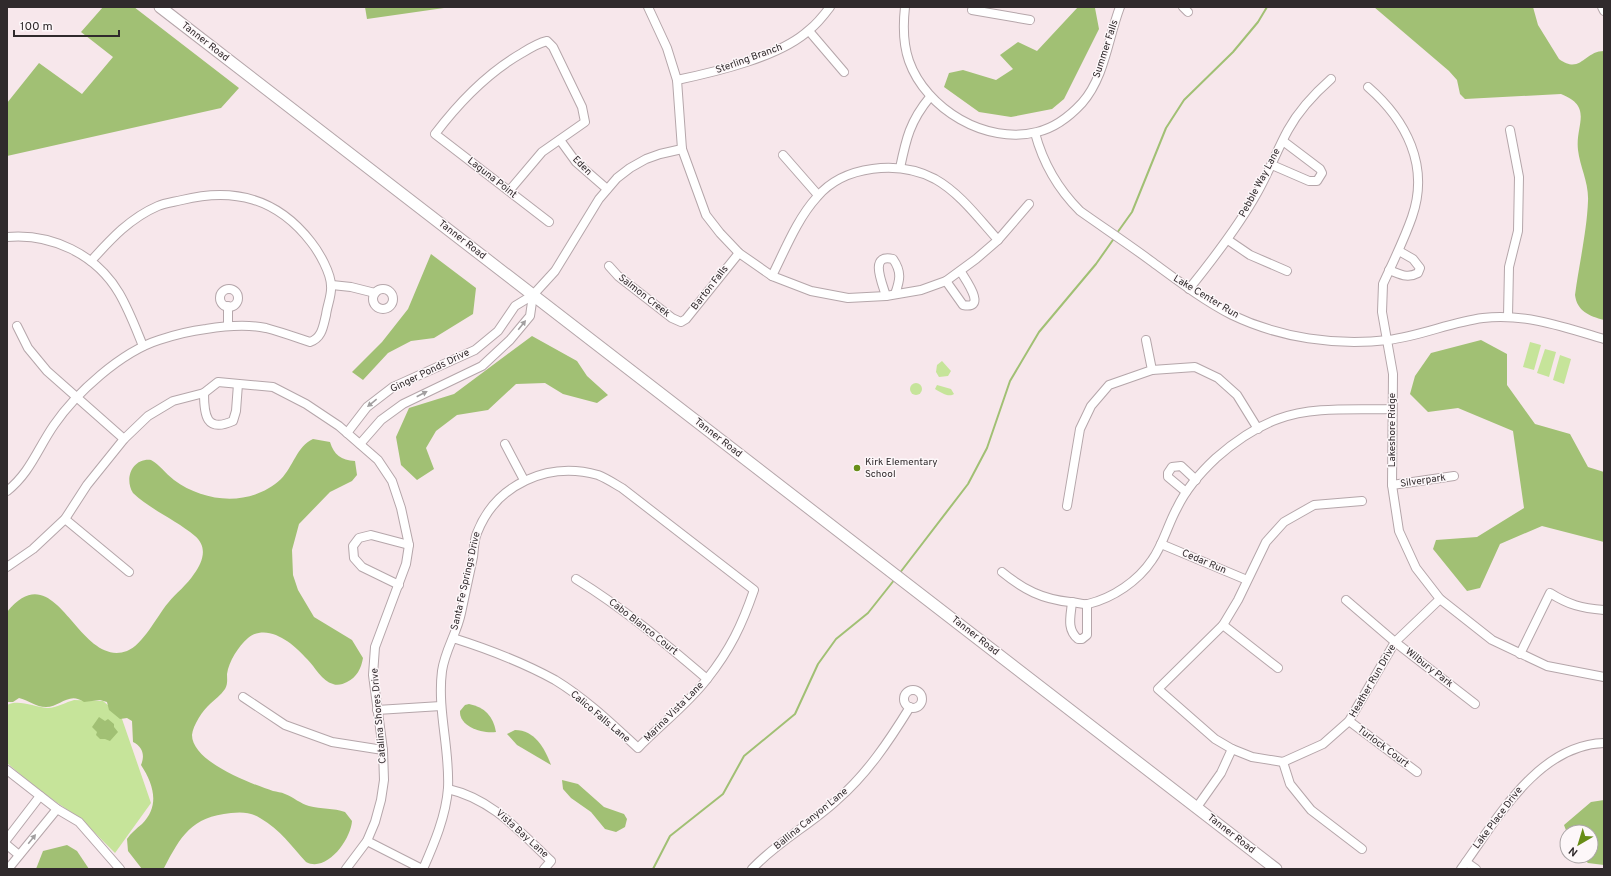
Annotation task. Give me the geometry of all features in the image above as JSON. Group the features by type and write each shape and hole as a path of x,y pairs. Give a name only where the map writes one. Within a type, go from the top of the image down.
{"main road":[{"name":"Tanner Road","path":"160,7 1276,869"}],"street":[{"path":"648,7 667,48 677,80 682,149 706,215 720,233 739,253 772,276 811,291 831,296 863,298 921,290 946,281 961,272 998,240 1029,204"},
{"name":"Sterling Branch","path":"677,80 716,71 769,53 792,43 809,31 830,7"},
{"path":"905,7 904,42 909,62 930,97 967,124 1004,134 1035,133"},
{"path":"973,7 972,10 1030,20"},
{"name":"Summer Falls","path":"1035,133 1062,120 1083,102 1101,67 1120,7"},
{"path":"1602,7 1604,11"},
{"path":"809,31 844,72"},
{"name":"Laguna Point","path":"549,222 435,134 464,99 487,76 509,60 540,42 547,41 553,47 582,107 585,122 560,140"},
{"name":"Pebble Way Lane","path":"1189,289 1228,240 1257,193 1283,140 1301,110 1315,92 1331,79"},
{"name":"Lakeshore Ridge","path":"1368,87 1385,102 1403,126 1412,144 1418,183 1417,199 1413,216 1399,251 1389,270 1382,294 1382,312 1388,340 1392,374 1392,485 1399,531 1416,568 1440,599 1492,640 1547,666 1604,677"},
{"path":"900,168 911,124 919,110 930,97"},
{"path":"1508,316 1509,267 1518,232 1519,177 1510,130"},
{"name":"Lake Center Run","path":"1035,133 1056,183 1067,198 1080,211 1189,289 1232,315 1271,330 1298,337 1337,341 1388,340 1481,318 1508,316 1540,321 1604,339"},
{"path":"509,191 542,152 560,140"},
{"name":"Eden","path":"560,140 576,162 607,189"},
{"path":"1272,165 1309,182 1317,181 1320,178 1322,173 1320,168 1283,140"},
{"name":"Ginger Ponds Drive","path":"347,433 368,407 393,387 475,350 498,331 515,306 533,294 555,271 587,218 607,189 630,168 646,159 682,149"},
{"path":"783,155 818,196"},
{"path":"772,276 798,225 818,196 836,182 850,175 878,168 900,168 914,171 935,179 951,190 968,206 998,240"},
{"path":"7,491 19,481 38,453 54,425 77,397 107,370 143,346 158,340 191,331 228,325 265,328 310,342 315,340 322,333 332,285 318,250 304,232 269,205 250,198 222,194 198,196 160,205 143,213 125,225 91,261"},
{"path":"7,237 36,237 57,242 91,261 118,292 143,346"},
{"path":"1228,240 1250,255 1287,271"},
{"path":"1389,270 1405,277 1412,277 1418,273 1420,268 1417,262 1399,251"},
{"name":"Barton Falls","path":"681,322 686,319 739,253"},
{"path":"886,296 879,274 879,264 887,257 893,259 900,272 900,280 895,294"},
{"name":"Salmon Creek","path":"609,266 618,276 672,318 681,322"},
{"path":"946,281 963,305 968,306 973,304 975,295 961,272"},
{"path":"332,285 351,287 375,293"},
{"name":"Ginger Ponds Drive","path":"360,444 381,420 403,404 482,366 510,340 530,316 533,294"},
{"path":"228,306 228,325"},
{"path":"17,326 28,348 47,370 124,439"},
{"path":"1146,340 1152,370"},
{"path":"1067,506 1080,429 1091,406 1109,385 1152,370 1195,367 1218,378 1237,395 1258,430"},
{"name":"Catalina Shores Drive","path":"7,567 33,550 65,519 88,485 124,439 148,416 173,401 204,393 218,382 273,387 306,404 347,433 378,460 392,481 409,544 406,564 375,647 373,675 383,750 384,780 381,800 375,822 367,841 346,869"},
{"path":"204,393 204,414 211,423 222,426 233,421 236,411 238,384"},
{"path":"1002,572 1018,585 1036,594 1056,601 1087,604 1125,588 1152,560 1161,544 1176,508 1196,480 1217,458 1258,430 1278,419 1302,414 1329,410 1392,409"},
{"path":"505,444 524,480"},
{"path":"1186,492 1168,476 1168,473 1172,467 1180,466 1196,480"},
{"name":"Santa Fe Springs Drive","path":"423,869 442,820 448,789 447,761 441,706 442,670 447,649 453,638 461,615 476,535 482,521 507,492 524,480 547,472 578,471 599,476 622,488 754,590"},
{"name":"Silverpark","path":"1392,485 1454,476"},
{"path":"1362,502 1314,505 1284,522 1266,542 1223,625 1158,689 1215,739 1232,749 1252,757 1282,762 1290,784 1311,810 1362,849"},
{"path":"65,519 129,572"},
{"path":"399,584 362,567 354,558 353,546 359,538 371,535 409,544"},
{"name":"Cedar Run","path":"1161,544 1247,580"},
{"name":"Cabo Blanco Court","path":"576,578 656,636 707,680"},
{"name":"Marina Vista Lane","path":"638,748 707,680 727,652 742,625 754,590"},
{"path":"1520,654 1550,592 1565,602 1576,606 1604,610"},
{"name":"Heather Run Drive","path":"1282,762 1323,744 1349,721 1395,642 1440,599"},
{"name":"Wilbury Park","path":"1346,600 1395,642 1475,704"},
{"path":"1072,602 1070,626 1073,635 1078,639 1082,639 1087,635 1087,604"},
{"path":"1223,625 1278,668"},
{"name":"Calico Falls Lane","path":"453,638 498,653 555,681 584,700 638,748"},
{"path":"243,697 284,725 332,742 383,750"},
{"path":"377,710 441,706"},
{"name":"Ballina Canyon Lane","path":"756,868 771,850 836,801 853,785 880,753 910,707"},
{"name":"Turlock Court","path":"1349,721 1417,772"},
{"name":"Lake Place Drive","path":"1461,869 1519,788 1562,754 1595,744 1604,743"},
{"path":"1197,807 1221,773 1232,749"},
{"path":"7,770 57,809 79,822 120,869"},
{"name":"Vista Bay Lane","path":"448,789 475,797 501,814 551,861 544,869"},
{"path":"7,839 40,796"},
{"path":"8,869 57,809"},
{"path":"367,841 423,869"},
{"path":"7,846 19,855"},
{"path":"1466,862 1476,869"}],"shaded area":[{"path":"103,7 134,7 239,88 221,108 7,156 7,103 39,63 82,94 113,57 81,32"},
{"path":"365,7 451,7 367,19"},
{"path":"1078,7 1095,8 1099,29 1064,99 1052,109 1011,117 979,112 944,87 949,73 963,70 996,80 1013,69 1000,55 1018,42 1037,51"},
{"path":"1374,7 1533,7 1538,25 1559,59 1566,63 1578,64 1592,54 1604,51 1604,320 1593,317 1581,309 1576,301 1575,295 1585,236 1588,201 1586,181 1578,150 1581,118 1577,105 1571,99 1561,94 1465,99 1460,94 1457,80 1449,71"},
{"path":"431,254 476,288 473,314 434,338 411,341 388,353 363,380 352,372 382,342 408,309"},
{"path":"532,336 577,361 587,376 608,395 597,403 563,394 545,383 516,384 488,410 457,415 436,431 426,448 434,469 417,480 401,465 396,437 409,408 454,394"},
{"path":"1481,340 1507,354 1507,385 1535,424 1570,434 1588,467 1604,472 1604,542 1542,526 1500,544 1480,588 1467,591 1433,549 1436,540 1477,537 1524,508 1513,431 1458,408 1428,412 1410,394 1415,376 1431,353"},
{"path":"1530,342 1541,345 1534,370 1523,367"},
{"path":"1545,349 1556,352 1549,377 1537,373"},
{"path":"1560,355 1571,359 1564,384 1553,380"},
{"path":"942,361 951,371 948,376 939,377 936,372 937,365"},
{"path":"914,383 918,383 922,389 918,395 914,395 910,391 910,387"},
{"path":"937,385 951,389 954,394 947,395 942,393 935,389"},
{"path":"313,439 330,442 339,456 355,461 357,475 352,481 330,492 299,524 292,550 293,575 298,590 314,617 352,640 363,658 360,669 353,678 347,682 335,685 325,680 302,653 288,642 280,637 264,632 256,634 248,638 234,654 228,669 225,689 201,714 196,722 192,735 195,745 212,763 251,783 273,791 284,793 306,805 345,812 352,821 351,828 343,845 330,859 322,863 314,864 306,862 280,833 257,816 242,813 217,815 206,819 189,830 176,846 164,868 142,869 128,851 127,839 148,817 153,803 153,795 149,780 141,765 143,755 141,749 133,742 132,721 127,718 120,719 109,710 107,702 100,700 84,702 74,698 46,707 39,706 19,698 13,702 7,702 7,612 24,597 40,595 54,602 94,644 110,652 127,651 133,648 144,637 168,603 191,578 200,565 203,555 202,545 195,536 148,505 133,493 129,482 132,470 135,466 144,460 151,460 174,480 186,488 214,497 228,499 242,498 269,488 281,479 303,447"},
{"path":"74,700 103,701 121,716 151,803 115,853 82,820 39,790 7,763 7,705 12,703 22,703 50,708"},
{"path":"469,704 480,707 487,713 493,721 496,732 485,732 473,728 463,721 460,711 465,705"},
{"path":"99,717 105,721 108,719 114,724 114,727 118,732 110,741 100,739 96,735 97,732 92,727"},
{"path":"515,730 528,733 534,737 546,753 551,765 517,745 507,734"},
{"path":"562,780 578,784 604,807 624,814 627,819 625,827 616,832 605,829 591,812 571,798 563,789"},
{"path":"1604,800 1604,865 1596,864 1599,864 1599,824 1565,824 1591,802"},
{"path":"67,845 77,851 89,869 36,869 43,851"}],"waterway":[{"path":"1117,233 1132,212 1166,128 1184,100 1233,52 1258,22 1267,7"},
{"path":"899,574 968,484 987,448 1010,381 1039,332 1096,264 1115,237"},
{"path":"653,869 670,836 723,794 744,756 795,714 818,664 836,639 868,613 895,579"}],"place":[{"name":"Kirk Elementary School","path":"857,468"}]}
